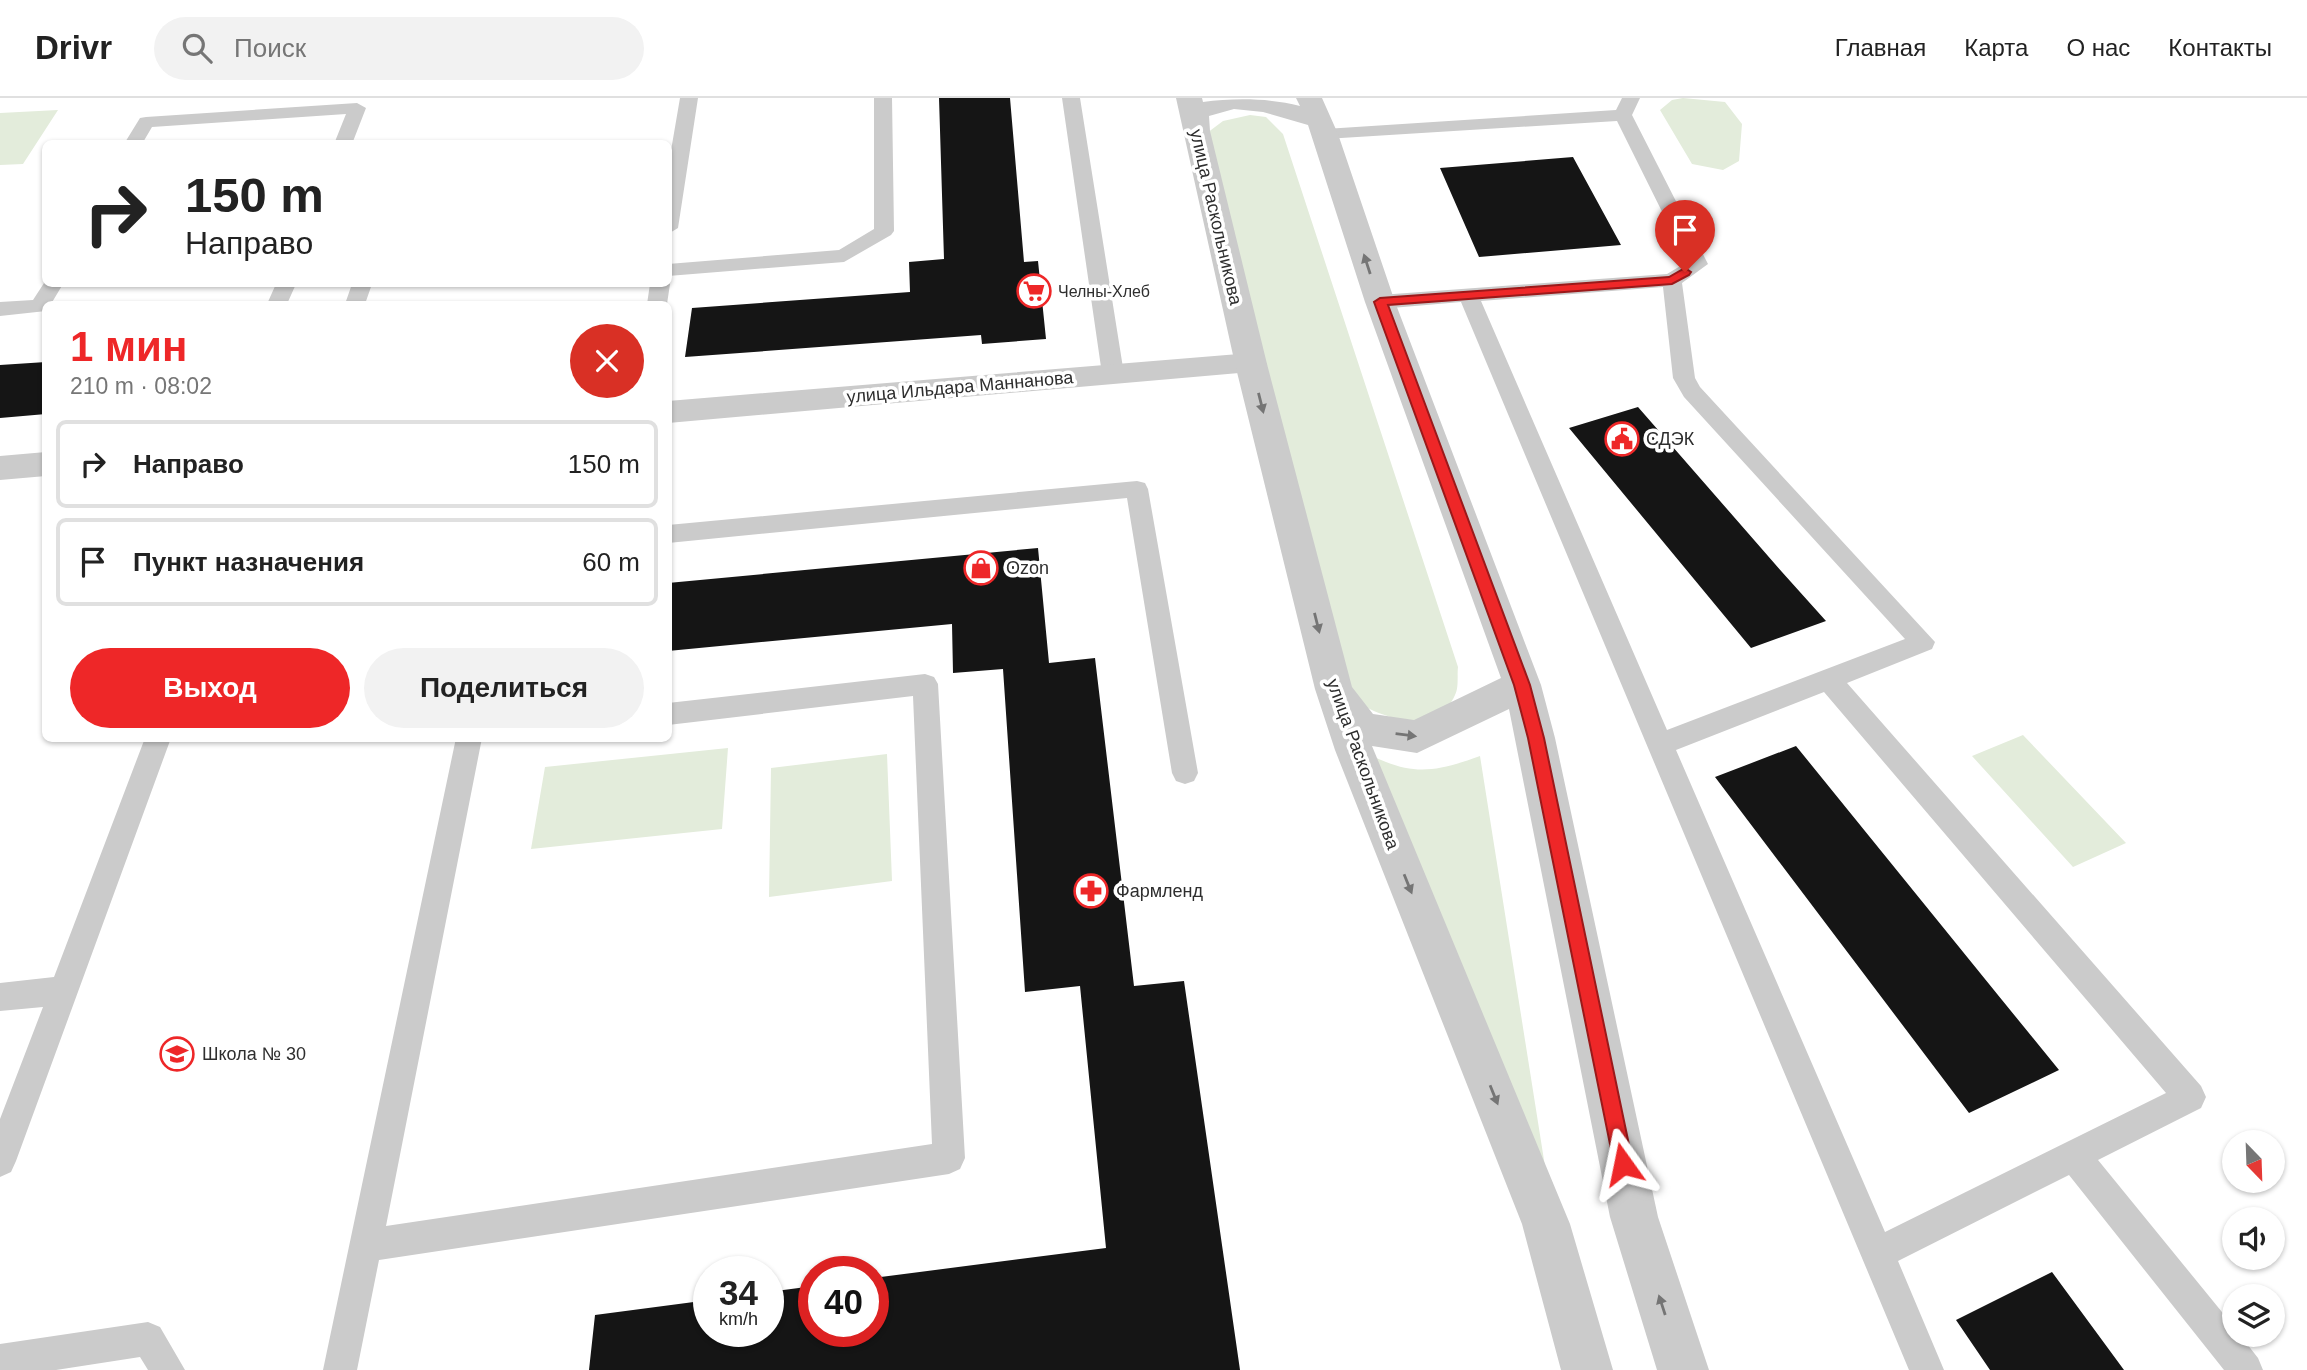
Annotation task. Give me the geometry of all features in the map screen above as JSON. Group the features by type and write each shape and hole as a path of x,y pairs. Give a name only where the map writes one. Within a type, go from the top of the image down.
{"street":[{"name":"улица Раскольникова","path":"1189,98 1251,364 1334,689 1354,750 1546,1224 1587,1370"},
{"path":"1197,140 1196,112 1233,101 1265,104 1318,117 1380,302 1522,685 1536,738 1634,1217 1683,1370"},
{"name":"улица Ильдара Маннанова","path":"672,412 1251,364"},
{"path":"0,468 42,464"},
{"path":"1334,689 1362,728 1417,737 1522,685"}],"lane":[{"path":"672,203 689,98"},
{"path":"672,270 844,256 884,231 883,98"},
{"path":"1072,98 1113,374"},
{"path":"135,140 145,122 359,103 345,140"},
{"path":"1318,117 1627,106 1699,264 1672,280 1380,302"},
{"path":"1658,745 1923,642 1692,392 1684,378 1672,280"},
{"path":"1468,295 1927,1370"},
{"path":"0,309 40,306 42,303"},
{"path":"672,534 1137,489 1185,773"},
{"path":"1828,679 2190,1097 1877,1254"},
{"path":"365,1246 949,1158 925,684 672,714"},
{"path":"0,1161 157,742"},
{"path":"340,1370 468,742"},
{"path":"0,997 65,990"},
{"path":"2074,1155 2246,1370"},
{"path":"0,1361 148,1339 168,1370"}],"green space":[{"path":"1683,98 1725,102 1742,124 1739,161 1723,170 1692,164 1660,110 1672,100"},
{"path":"58,110 23,164 0,165 0,113"},
{"path":"1250,115 1266,117 1283,134 1458,667 1455,695 1446,709 1434,717 1405,720 1389,717 1348,697 1207,133 1223,121"},
{"path":"2023,735 2126,843 2073,867 1972,756"},
{"path":"728,748 722,829 531,849 545,767"},
{"path":"1366,753 1409,769 1435,769 1480,756 1550,1198"},
{"path":"887,754 892,881 769,897 771,768"}],"building":[{"path":"939,98 1010,98 1024,262 1038,261 1046,339 982,344 981,335 685,357 692,308 910,292 909,262 944,259"},
{"path":"1573,157 1621,245 1479,257 1440,168"},
{"path":"42,362 42,414 0,418 0,365"},
{"path":"1638,407 1826,621 1751,648 1569,428"},
{"path":"1038,548 1049,663 1095,658 1134,986 1184,981 1240,1370 589,1370 595,1315 693,1302 693,1347 784,1347 784,1290 798,1288 798,1347 889,1347 889,1276 1106,1248 1080,986 1025,992 1003,669 953,673 952,624 672,651 672,583"},
{"path":"1796,746 2059,1070 1969,1113 1715,777"},
{"path":"2052,1272 2124,1370 1990,1370 1956,1320"}],"place":[{"name":"Челны-Хлеб","path":"1034,291"},
{"name":"СДЭК","path":"1622,439"},
{"name":"Ozon","path":"981,568"},
{"name":"Фармленд","path":"1091,891"},
{"name":"Школа № 30","path":"177,1054"}],"route":[{"path":"1623,1164 1536,738 1522,685 1380,302 1672,280 1685,272"}]}
